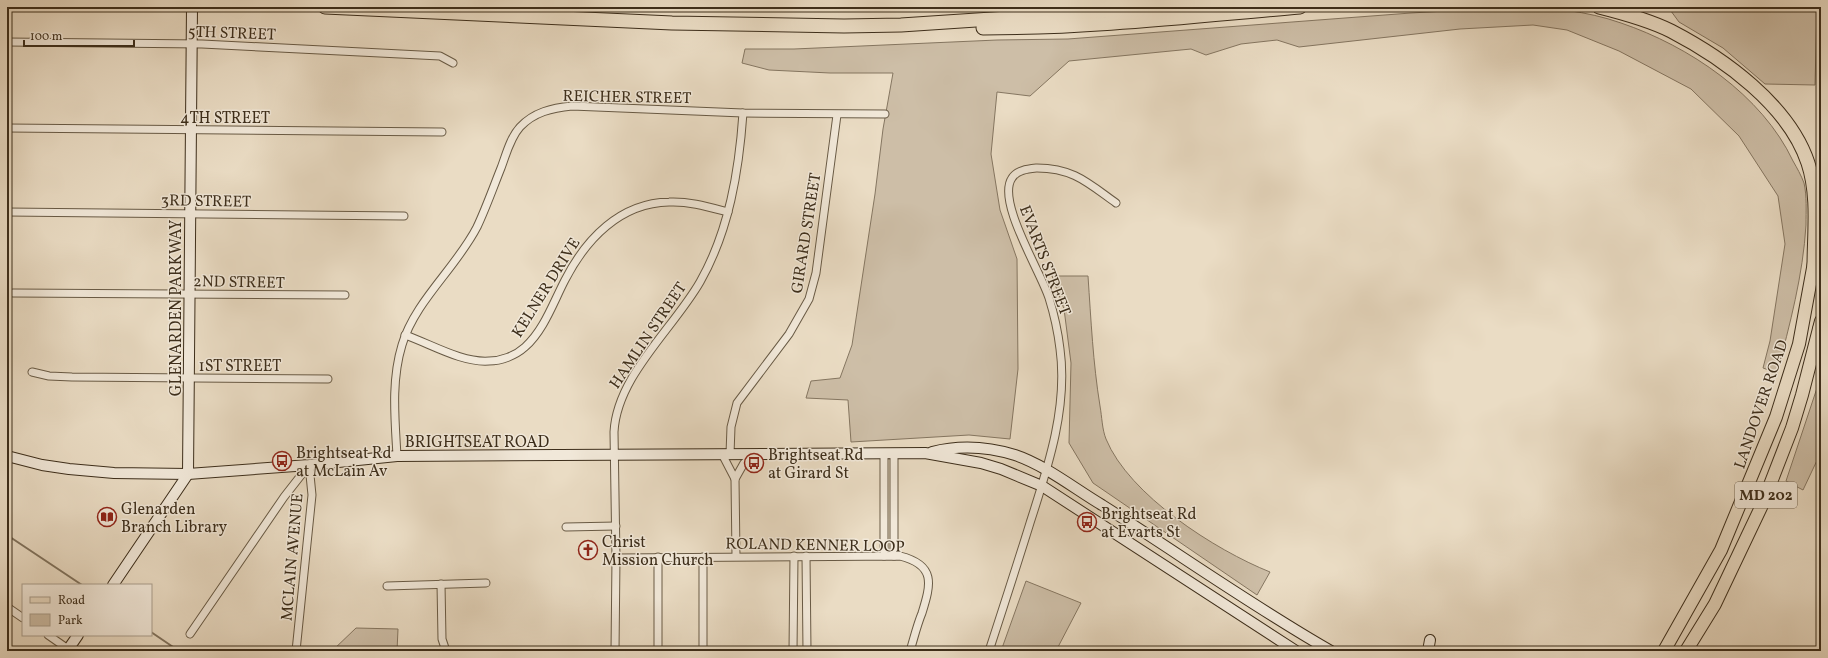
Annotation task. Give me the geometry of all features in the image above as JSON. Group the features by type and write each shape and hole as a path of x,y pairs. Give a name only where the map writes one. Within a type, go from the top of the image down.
{"highway":[{"path":"325,7 695,24 805,26 901,25 1029,28 1113,23 1300,7"},
{"path":"901,25 1171,7"},
{"path":"1599,7 1646,21 1670,31 1697,46 1726,64 1769,102 1800,144 1808,164 1814,186 1814,266"}],"main road":[{"name":"LANDOVER ROAD","path":"1664,651 1721,550 1776,417 1799,344 1821,221"},
{"name":"MD 202","path":"1686,651 1715,604 1763,503 1794,421 1821,325"}],"street":[{"name":"GLENARDEN PARKWAY","path":"188,474 192,7"},
{"name":"5TH STREET","path":"7,42 192,44 434,56 444,57 453,63"},
{"name":"REICHER STREET","path":"397,456 396,374 405,335 419,311 468,245 485,209 510,143 518,129 531,118 544,111 572,106 743,113 837,115 885,114"},
{"name":"HAMLIN STREET","path":"615,651 616,526 614,423 623,393 700,282 712,257 728,212 735,178 743,113"},
{"name":"GIRARD STREET","path":"726,454 738,403 789,334 809,299 816,273 837,115"},
{"name":"4TH STREET","path":"7,128 442,132"},
{"name":"EVARTS STREET","path":"989,651 1042,486 1060,410 1062,379 1060,348 1049,297 1012,213 1008,196 1010,183 1015,175 1025,170 1056,169 1079,177 1116,203"},
{"name":"KELNER DRIVE","path":"405,335 471,360 489,361 507,358 524,348 536,335 568,274 584,249 598,233 614,220 637,208 667,202 693,204 728,212"},
{"name":"3RD STREET","path":"7,212 404,216"},
{"name":"2ND STREET","path":"13,293 345,295"},
{"name":"1ST STREET","path":"32,372 58,377 328,379"},
{"name":"BRIGHTSEAT ROAD","path":"925,454 951,448 994,450 1028,460 1331,651"},
{"path":"884,556 889,453"},
{"path":"889,453 894,556"},
{"path":"726,454 735,479 736,556"},
{"path":"735,479 744,463 754,454"},
{"name":"BRIGHTSEAT ROAD","path":"7,456 42,465 76,470 114,473 188,474 309,465 397,456 925,454 981,463 1002,469 1042,486 1296,651"},
{"path":"190,634 284,497 309,465"},
{"name":"MCLAIN AVENUE","path":"296,651 312,495 309,465"},
{"path":"114,584 188,474"},
{"path":"566,527 616,526"},
{"path":"793,651 794,556"},
{"path":"806,556 807,651"},
{"name":"ROLAND KENNER LOOP","path":"616,558 894,556 913,559 926,571 928,591 910,651"},
{"path":"658,557 658,651"},
{"path":"703,557 704,651"},
{"path":"387,586 486,583"},
{"path":"441,584 442,639 446,651"},
{"path":"7,607 22,617"},
{"path":"49,636 69,650 77,636"},
{"path":"1428,651 1430,640"}],"green space":[{"path":"1514,7 1554,9 1595,15 1647,33 1672,45 1697,59 1743,94 1763,115 1779,137 1804,183 1806,198 1806,225 1799,281 1777,373 1763,368 1770,341 1785,244 1778,196 1739,136 1691,89 1619,51 1567,30 1533,25 1460,29 1299,47 1277,40 1241,44 1206,55 1191,49 1069,61 1030,96 997,92 991,154 1000,210 1017,259 1018,369 1010,439 969,435 851,442 848,400 806,398 811,381 840,378 852,345 875,194 883,129 893,73 830,73 769,70 742,63 745,49 794,49 997,40 1068,39 1411,13"},
{"path":"1668,7 1817,7 1815,85 1765,84 1723,48 1679,22"},
{"path":"1052,276 1088,276 1094,358 1103,427 1106,439 1117,460 1153,500 1176,518 1224,550 1270,572 1257,595 1093,483 1069,443 1071,363 1064,309"},
{"path":"1821,376 1821,452 1803,490 1786,481"},
{"path":"1026,581 1081,603 1058,647 1049,651 1001,651"},
{"path":"356,628 398,629 397,651 332,651"}],"waterway":[{"path":"7,535 80,584"},
{"path":"152,633 179,651"}],"place":[{"name":"Brightseat Rd at McLain Av","path":"282,461"},
{"name":"Brightseat Rd at Girard St","path":"754,463"},
{"name":"Glenarden Branch Library","path":"107,517"},
{"name":"Brightseat Rd at Evarts St","path":"1087,522"},
{"name":"Christ Mission Church","path":"588,550"}]}
